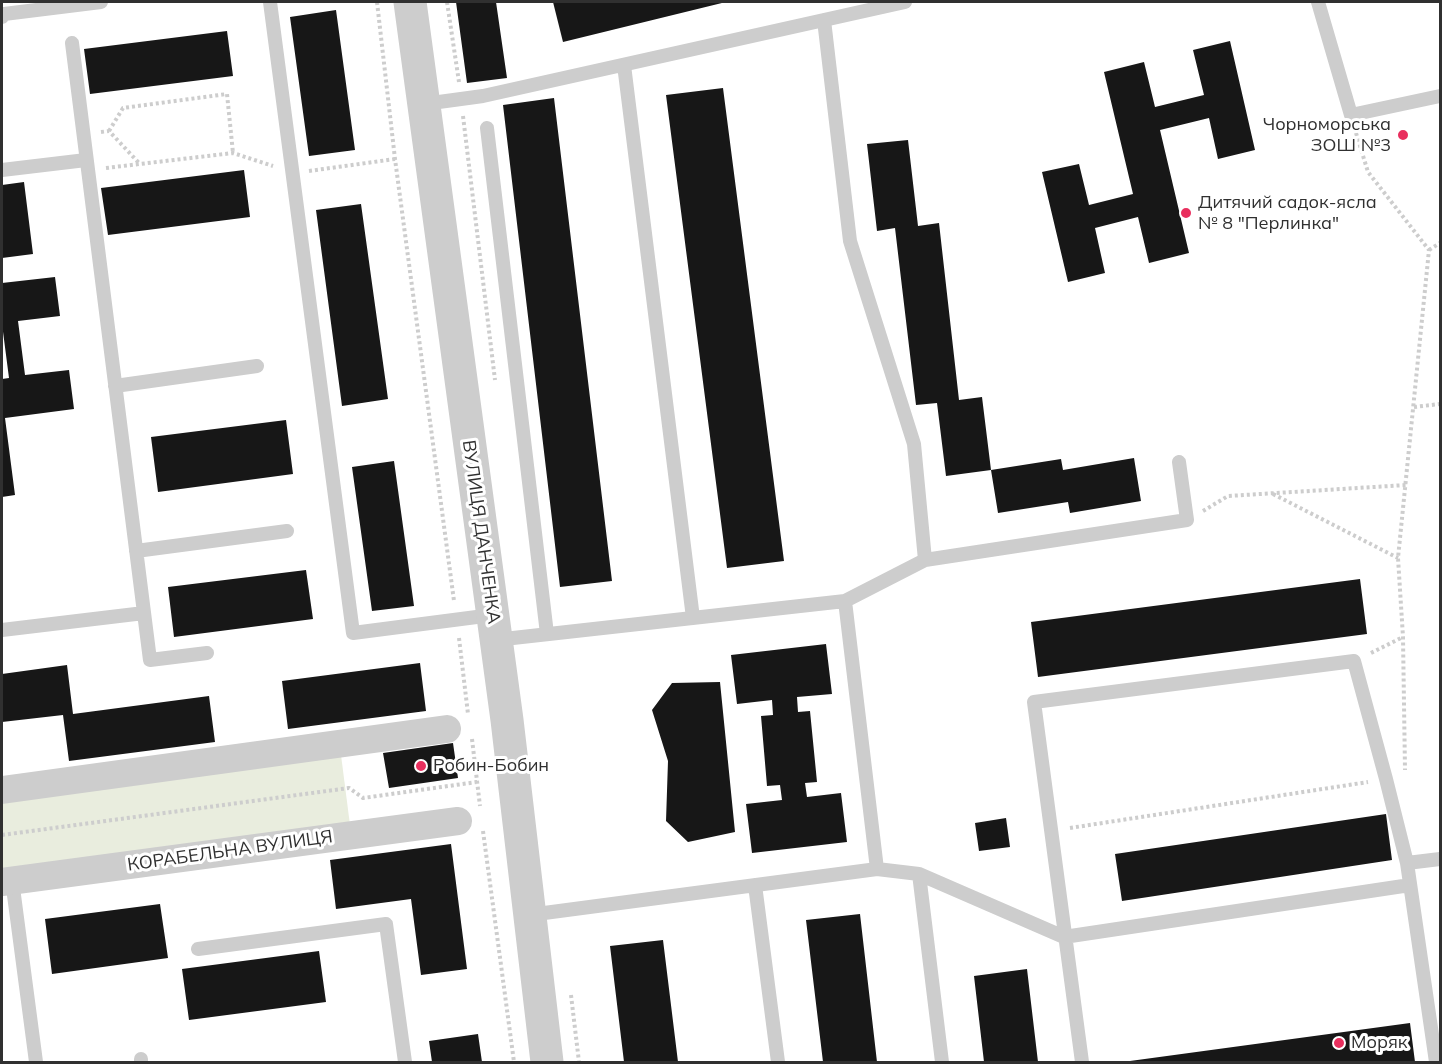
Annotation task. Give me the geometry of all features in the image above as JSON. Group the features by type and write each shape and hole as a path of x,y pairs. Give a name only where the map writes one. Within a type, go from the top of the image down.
{"street":[{"name":"ВУЛИЦЯ ДАНЧЕНКА","path":"410,2 494,627 547,1062"},
{"path":"2,790 463,730"},
{"name":"КОРАБЕЛЬНА ВУЛИЦЯ","path":"7,881 473,819"}],"lane":[{"path":"2,17 4,14 101,2"},
{"path":"270,2 353,633 456,619 547,634 845,601 925,560 1187,520 1179,462"},
{"path":"424,104 483,96 905,2"},
{"path":"1318,2 1351,115 1440,96"},
{"path":"824,20 850,241 914,444 925,560"},
{"path":"72,43 150,660 207,653"},
{"path":"624,66 693,618"},
{"path":"487,128 547,634"},
{"path":"2,170 87,165"},
{"path":"115,386 257,366"},
{"path":"136,551 287,531"},
{"path":"845,601 877,869"},
{"path":"2,630 144,613"},
{"path":"1082,1062 1034,702 1354,662 1407,863 1436,1062"},
{"path":"1407,863 1440,859"},
{"path":"529,915 877,869 919,874 1064,937 1410,885"},
{"path":"919,874 942,1062"},
{"path":"7,881 36,1062"},
{"path":"755,885 778,1062"},
{"path":"198,949 386,924 405,1062"}],"path":[{"path":"377,2 456,619 463,730 477,782 473,819 514,1062"},
{"path":"109,131 123,108 226,94 233,153"},
{"path":"1351,115 1368,171 1429,250 1398,558 1403,638 1405,780"},
{"path":"83,134 109,131"},
{"path":"109,131 140,164"},
{"path":"87,165 140,164 233,153 292,173 396,159"},
{"path":"1429,250 1440,243"},
{"path":"1413,407 1440,404"},
{"path":"1187,520 1228,496 1406,485"},
{"path":"1272,493 1398,558"},
{"path":"1354,662 1403,638"},
{"path":"1051,831 1386,780"},
{"path":"2,835 349,788 363,798 477,782"}],"shaded area":[{"path":"341,755 350,825 2,871 2,801"}],"building":[{"path":"456,2 496,2 507,78 467,83"},
{"path":"553,2 726,2 563,42"},
{"path":"336,10 355,150 309,156 290,17"},
{"path":"227,31 233,76 90,94 84,49"},
{"path":"1230,41 1255,150 1218,159 1209,118 1160,130 1189,253 1149,263 1138,217 1095,228 1105,273 1068,282 1042,172 1079,164 1089,205 1133,194 1104,72 1144,62 1155,107 1204,95 1193,50"},
{"path":"723,88 784,561 727,568 666,95"},
{"path":"554,98 612,581 560,587 503,105"},
{"path":"908,140 918,226 939,223 959,400 982,397 991,470 946,476 937,403 916,405 895,228 877,231 867,144"},
{"path":"244,170 250,217 108,235 101,188"},
{"path":"24,182 33,254 2,258 2,185"},
{"path":"361,204 388,399 342,406 316,210"},
{"path":"55,277 60,316 18,321 25,375 69,370 74,409 5,418 15,495 2,497 2,379 9,378 2,324 2,283"},
{"path":"286,420 293,474 158,492 151,437"},
{"path":"1134,458 1141,501 1070,513 1068,502 998,513 991,470 1061,459 1063,470"},
{"path":"394,461 414,606 372,611 352,467"},
{"path":"306,570 313,619 174,637 168,587"},
{"path":"1360,579 1367,634 1038,677 1031,622"},
{"path":"826,644 832,694 797,697 798,712 810,711 817,782 805,783 807,797 841,793 847,842 752,853 746,804 782,800 780,785 767,786 761,716 773,715 772,700 737,704 731,655"},
{"path":"420,663 426,711 288,729 282,681"},
{"path":"67,665 73,714 209,696 215,742 69,761 63,715 2,722 2,674"},
{"path":"720,682 735,832 688,842 666,821 668,761 652,710 672,683"},
{"name":"Робин-Бобин","path":"453,743 458,778 389,788 383,753"},
{"path":"1386,814 1392,860 1122,901 1115,854"},
{"path":"1006,818 1010,847 979,851 975,823"},
{"path":"451,844 467,969 421,975 411,899 336,909 330,860"},
{"path":"160,904 168,958 52,974 45,919"},
{"path":"860,914 877,1062 823,1062 806,920"},
{"path":"663,940 678,1062 624,1062 610,946"},
{"path":"319,951 326,1002 189,1020 182,969"},
{"path":"1027,969 1038,1062 984,1062 974,976"},
{"name":"Моряк","path":"1410,1023 1415,1062 1130,1062 1130,1061"},
{"path":"478,1034 482,1062 432,1062 429,1041"}],"place":[{"name":"Чорноморська ЗОШ №3","path":"1403,135"},
{"name":"Дитячий садок-ясла № 8 \"Перлинка\"","path":"1186,213"},
{"name":"Робин-Бобин","path":"421,766"},
{"name":"Моряк","path":"1339,1043"}]}
